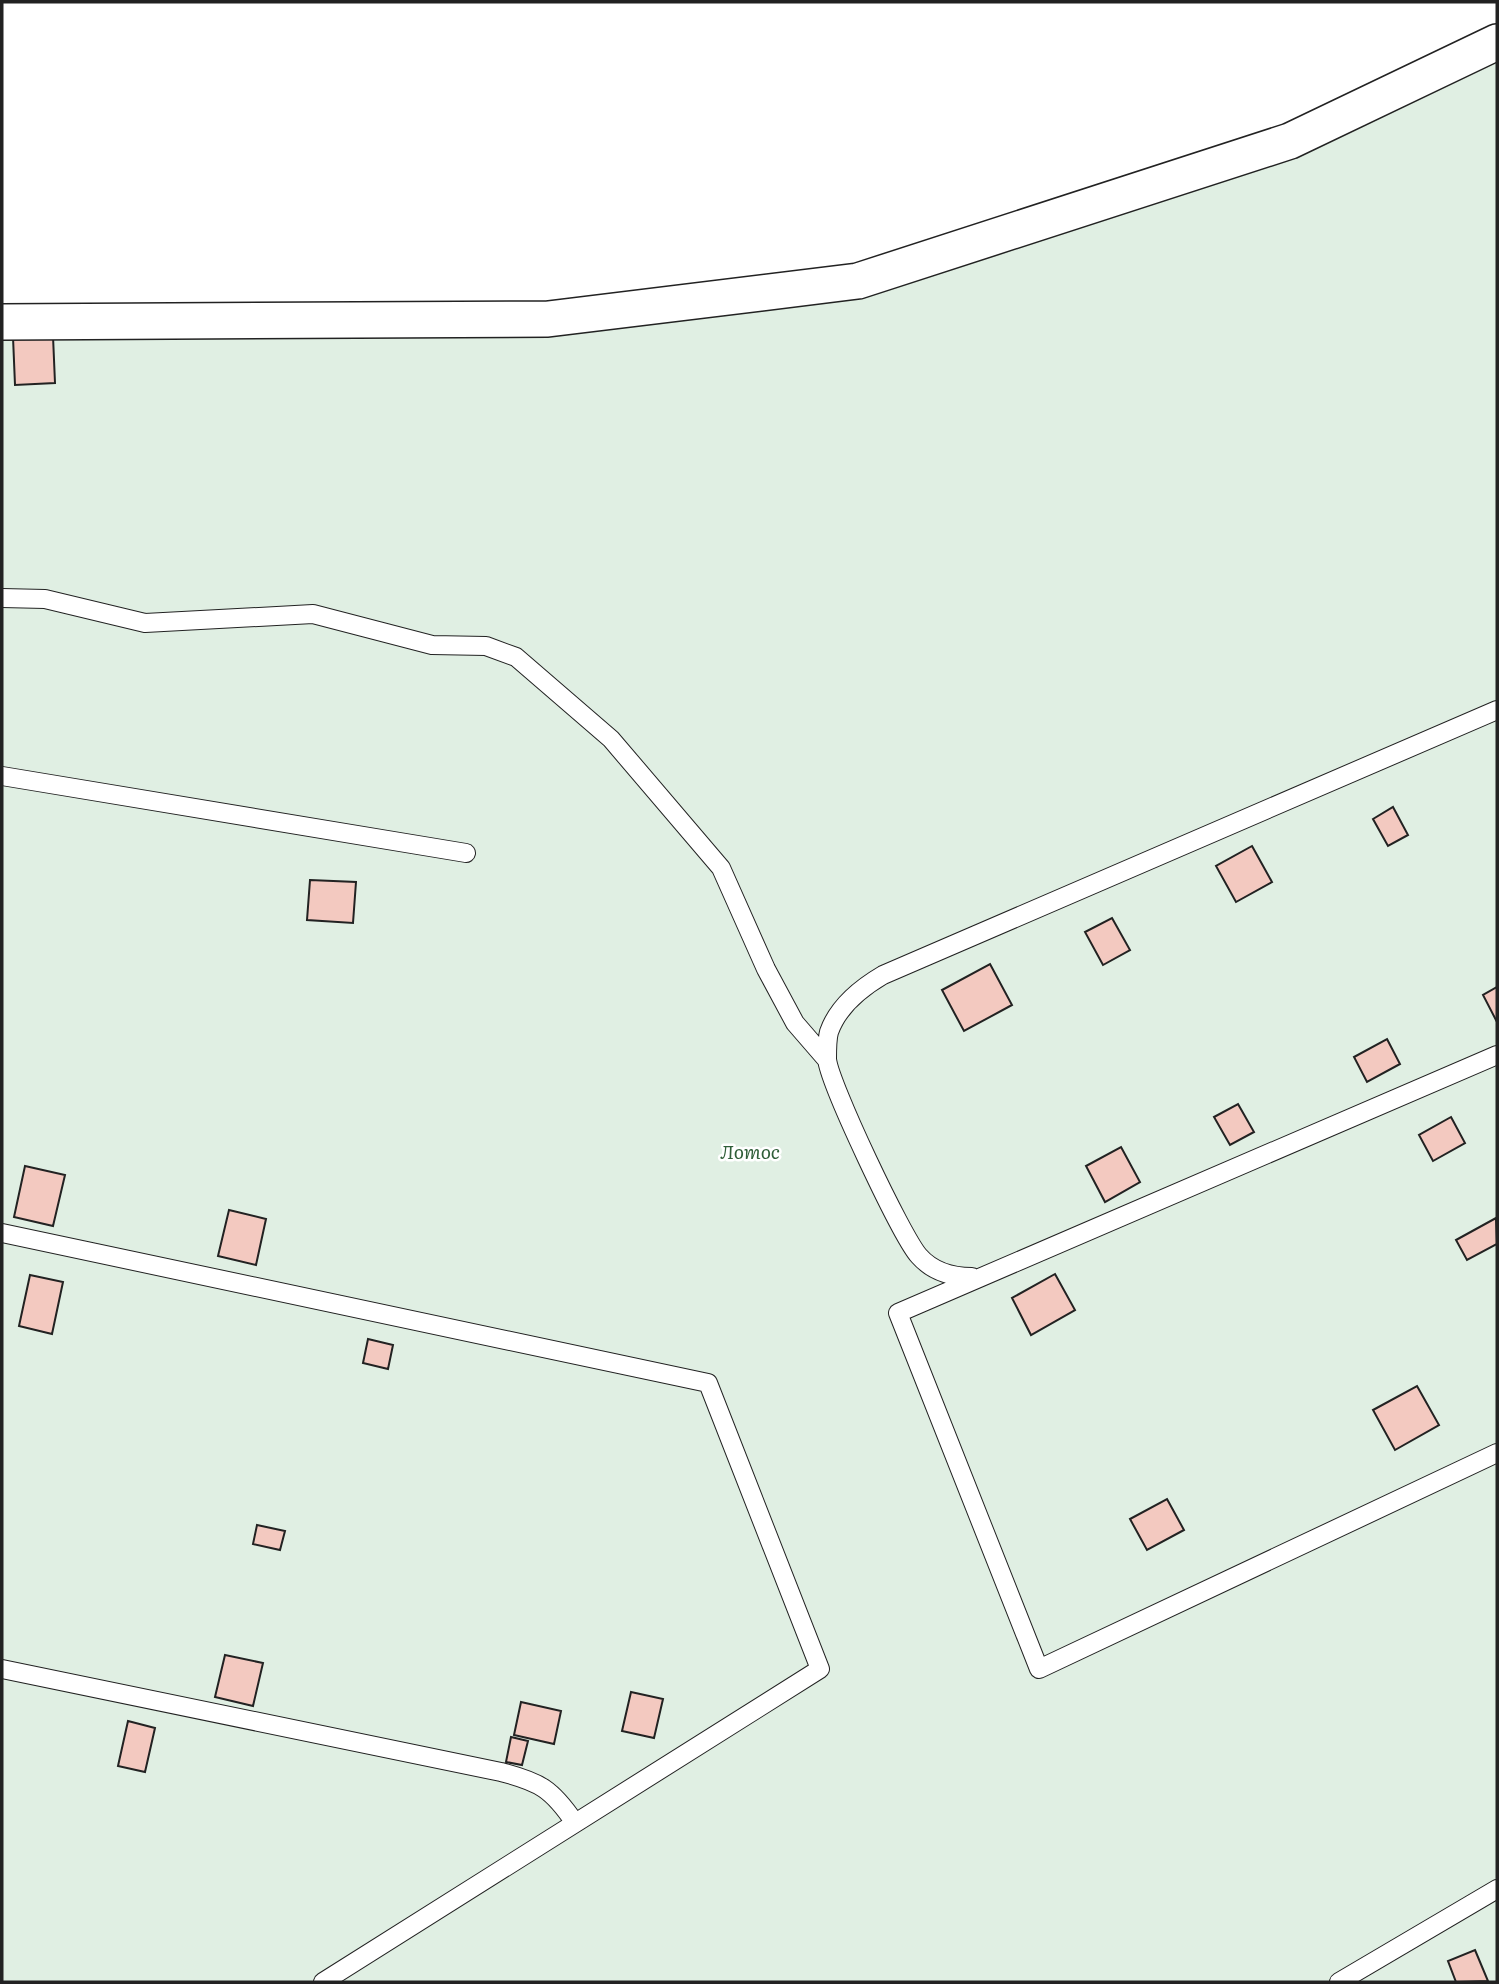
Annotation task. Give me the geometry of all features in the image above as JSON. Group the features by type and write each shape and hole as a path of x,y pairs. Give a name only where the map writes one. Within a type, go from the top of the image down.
{"street":[{"path":"2,322 548,319 858,281 1290,141 1497,42"}],"lane":[{"path":"2,598 44,599 145,623 313,614 432,645 486,646 516,657 611,739 720,869 766,969 795,1023 827,1060 837,1089 903,1231 919,1256 932,1268 953,1277 977,1278"},
{"path":"827,1060 829,1032 843,1008 861,988 883,975 1497,710"},
{"path":"2,776 466,853"},
{"path":"1497,1055 898,1313 1039,1669 1497,1453"},
{"path":"2,1233 708,1383 820,1669 323,1982"},
{"path":"2,1669 501,1772 538,1782 559,1800 575,1823"},
{"path":"1339,1982 1497,1889"}],"green space":[{"name":"Лотос","path":"1497,42 1497,1982 2,1982 2,322 548,319 858,281 1290,141"}],"building":[{"path":"53,336 55,383 15,385 13,337"},
{"path":"1393,807 1408,835 1388,846 1373,819"},
{"path":"1252,846 1272,882 1236,902 1216,866"},
{"path":"310,880 356,882 353,923 307,920"},
{"path":"1112,918 1130,950 1103,965 1085,932"},
{"path":"990,964 1012,1005 964,1031 942,990"},
{"path":"1497,987 1497,1022 1483,995"},
{"path":"1387,1039 1400,1064 1367,1082 1354,1057"},
{"path":"1238,1104 1254,1132 1230,1145 1214,1117"},
{"path":"1451,1117 1465,1143 1433,1161 1419,1135"},
{"path":"1121,1147 1140,1182 1105,1202 1086,1166"},
{"path":"25,1166 65,1175 53,1226 14,1217"},
{"path":"229,1210 266,1219 256,1265 218,1256"},
{"path":"1496,1218 1497,1244 1467,1260 1456,1240"},
{"path":"1055,1274 1075,1310 1031,1335 1012,1298"},
{"path":"30,1275 63,1282 52,1334 19,1326"},
{"path":"368,1339 393,1345 388,1369 363,1363"},
{"path":"1417,1386 1439,1425 1395,1450 1373,1410"},
{"path":"1167,1499 1184,1530 1147,1550 1130,1519"},
{"path":"257,1525 285,1531 280,1550 253,1544"},
{"path":"225,1655 263,1663 253,1706 215,1697"},
{"path":"631,1692 663,1699 654,1738 622,1731"},
{"path":"521,1702 561,1711 554,1744 514,1735"},
{"path":"128,1721 155,1728 145,1772 118,1766"},
{"path":"511,1737 528,1741 522,1765 506,1762"},
{"path":"1475,1950 1488,1981 1456,1982 1448,1961"}]}
